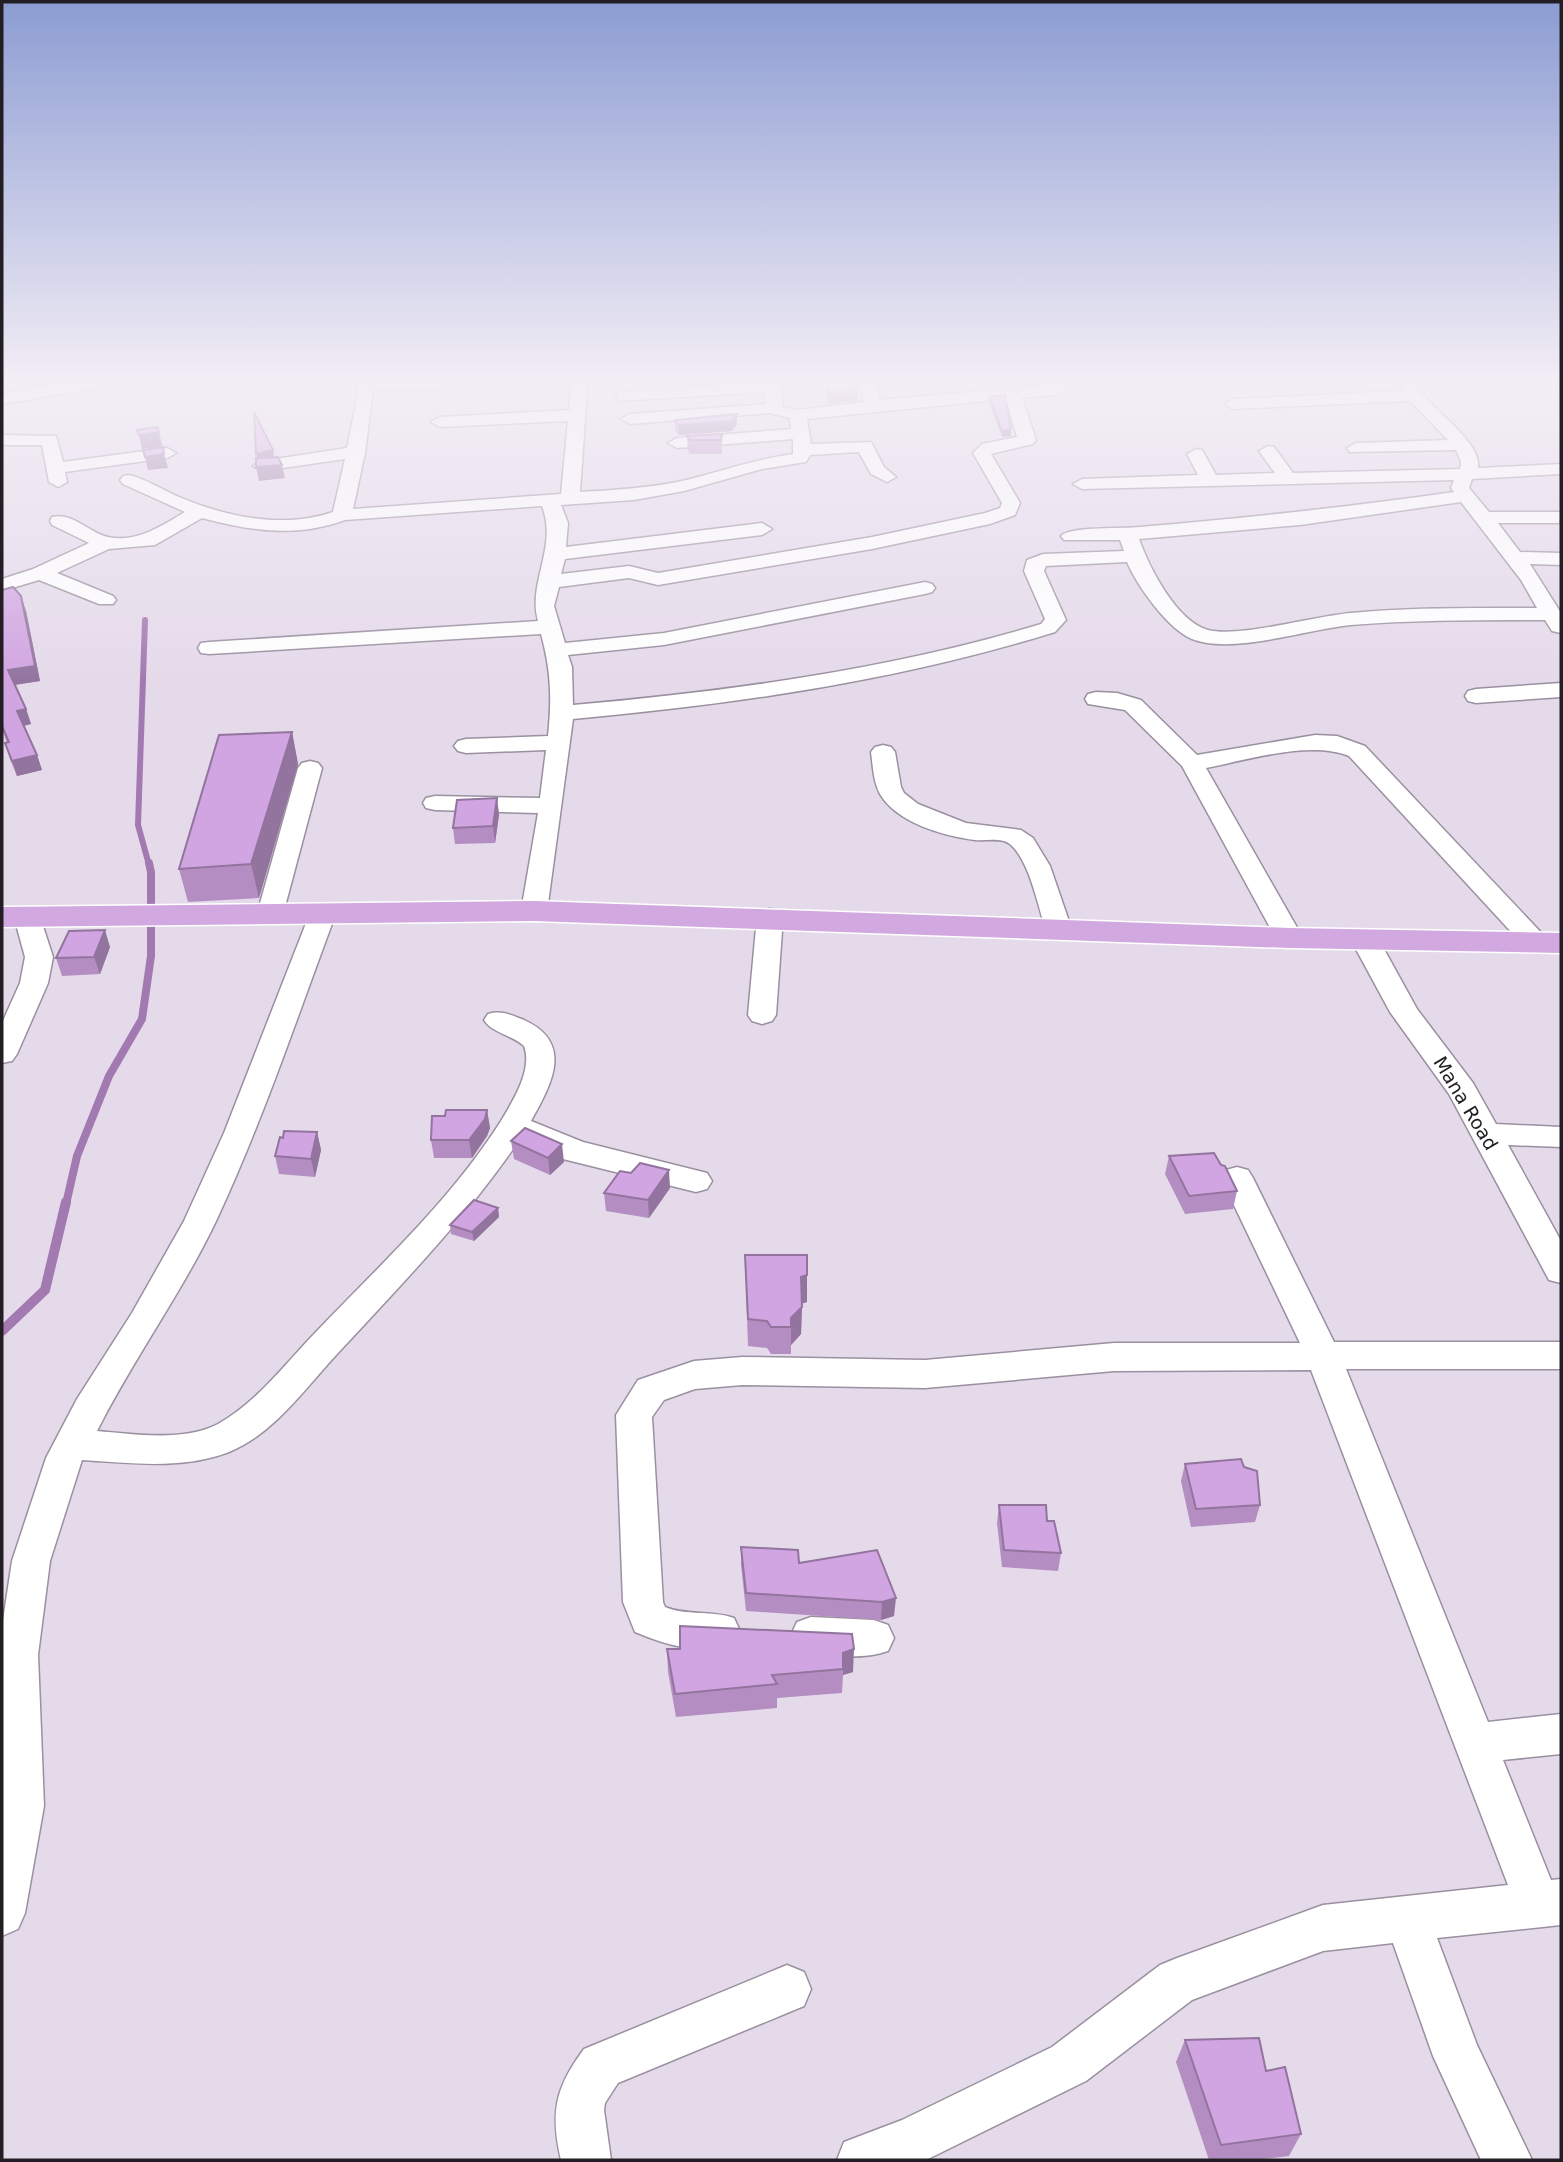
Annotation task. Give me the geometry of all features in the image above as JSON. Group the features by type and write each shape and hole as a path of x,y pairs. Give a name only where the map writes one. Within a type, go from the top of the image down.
{"main road":[{"path":"15,917 534,911 1365,940 1549,943"}],"street":[{"path":"342,515 350,479"},
{"path":"570,498 572,479"},
{"path":"129,480 158,497 199,512 240,522 303,526 327,523 342,515 634,494 709,479"},
{"path":"549,582 629,572 658,579 872,543 990,518 1008,511 1011,503 997,479"},
{"path":"1154,479 1157,483"},
{"path":"1082,484 1294,479"},
{"path":"1463,479 1460,488 1531,578 1556,622"},
{"path":"1071,536 1129,534 1300,519 1466,496"},
{"path":"534,911 551,806 562,713 561,667 541,614 556,554 558,523 549,499"},
{"path":"2,585 40,573 105,543 149,541 199,512"},
{"path":"1483,518 1559,517"},
{"path":"59,522 105,543"},
{"path":"556,554 762,528"},
{"path":"1129,534 1146,580 1190,629 1200,635 1248,635 1321,622 1462,613 1556,622"},
{"path":"562,713 702,701 814,683 916,663 1035,632 1048,628 1056,620 1034,572 1034,564 1043,560 1135,556"},
{"path":"1515,558 1561,559"},
{"path":"40,573 106,600"},
{"path":"556,650 664,639 925,587"},
{"path":"407,617 503,610"},
{"path":"209,648 541,614"},
{"path":"1476,696 1561,690"},
{"path":"1096,699 1118,700 1133,705 1192,763 1289,937"},
{"path":"1192,763 1315,742 1337,743 1357,751 1549,943"},
{"path":"467,746 558,743"},
{"path":"883,752 888,784 895,799 909,810 974,832 1006,833 1025,844 1040,876 1059,930"},
{"path":"270,914 310,768"},
{"path":"435,803 551,806"},
{"path":"2,1913 22,1806 18,1655 31,1561 58,1469 200,1221 239,1133 323,913"},
{"path":"2,1054 34,983 40,957 15,917"},
{"path":"762,1015 770,918"},
{"name":"Mana Road","path":"1365,940 1404,1012 1454,1079 1561,1270"},
{"path":"71,1445 207,1445 233,1434 279,1393 414,1251 464,1193 514,1125 531,1093 541,1060 537,1043 526,1031 498,1020"},
{"path":"514,1125 574,1151 696,1181"},
{"path":"1486,1134 1561,1137"},
{"path":"862,2160 916,2150 1069,2064 1177,1982 1323,1927 1550,1903 1475,1743 1323,1355 1237,1178"},
{"path":"874,1638 670,1628 649,1619 643,1602 634,1415 651,1390 694,1375 742,1371 925,1374 1114,1357 1561,1355"},
{"path":"1475,1743 1561,1734"},
{"path":"1407,1918 1457,2056 1507,2160"},
{"path":"586,2160 577,2119 583,2090 601,2066 787,1989"}],"building":[{"path":"13,587 21,596 35,666 8,670 26,709 17,711 37,755 12,761 5,743 9,742 2,726 2,590"},
{"path":"292,732 251,864 179,869 219,735"},
{"path":"497,798 493,826 453,828 457,800"},
{"path":"105,930 94,957 56,958 69,931"},
{"path":"446,1110 487,1110 485,1119 469,1140 431,1140 432,1116 445,1116"},
{"path":"525,1128 562,1144 548,1158 511,1141"},
{"path":"284,1131 317,1132 311,1159 275,1156"},
{"path":"1214,1153 1221,1165 1225,1166 1237,1191 1189,1196 1169,1156"},
{"path":"640,1163 669,1170 648,1200 604,1193 620,1171 631,1173"},
{"path":"474,1200 498,1208 472,1232 450,1225"},
{"path":"745,1255 807,1255 807,1275 801,1277 802,1307 791,1318 791,1327 771,1327 767,1321 748,1319"},
{"path":"1241,1459 1244,1467 1257,1471 1260,1505 1196,1509 1185,1464"},
{"path":"999,1505 1046,1505 1047,1521 1054,1521 1061,1553 1004,1550"},
{"path":"741,1547 798,1550 799,1563 877,1550 896,1598 882,1602 746,1593"},
{"path":"680,1626 852,1634 854,1649 843,1653 843,1669 772,1675 777,1684 675,1694 667,1649 680,1649"},
{"path":"1259,2038 1266,2071 1285,2067 1301,2134 1221,2145 1185,2040"}],"waterway":[{"path":"145,620 138,825 149,865"},
{"path":"66,1204 77,1156 109,1076 142,1019 151,956 149,863"},
{"path":"2,1331 45,1290 66,1202"}]}
